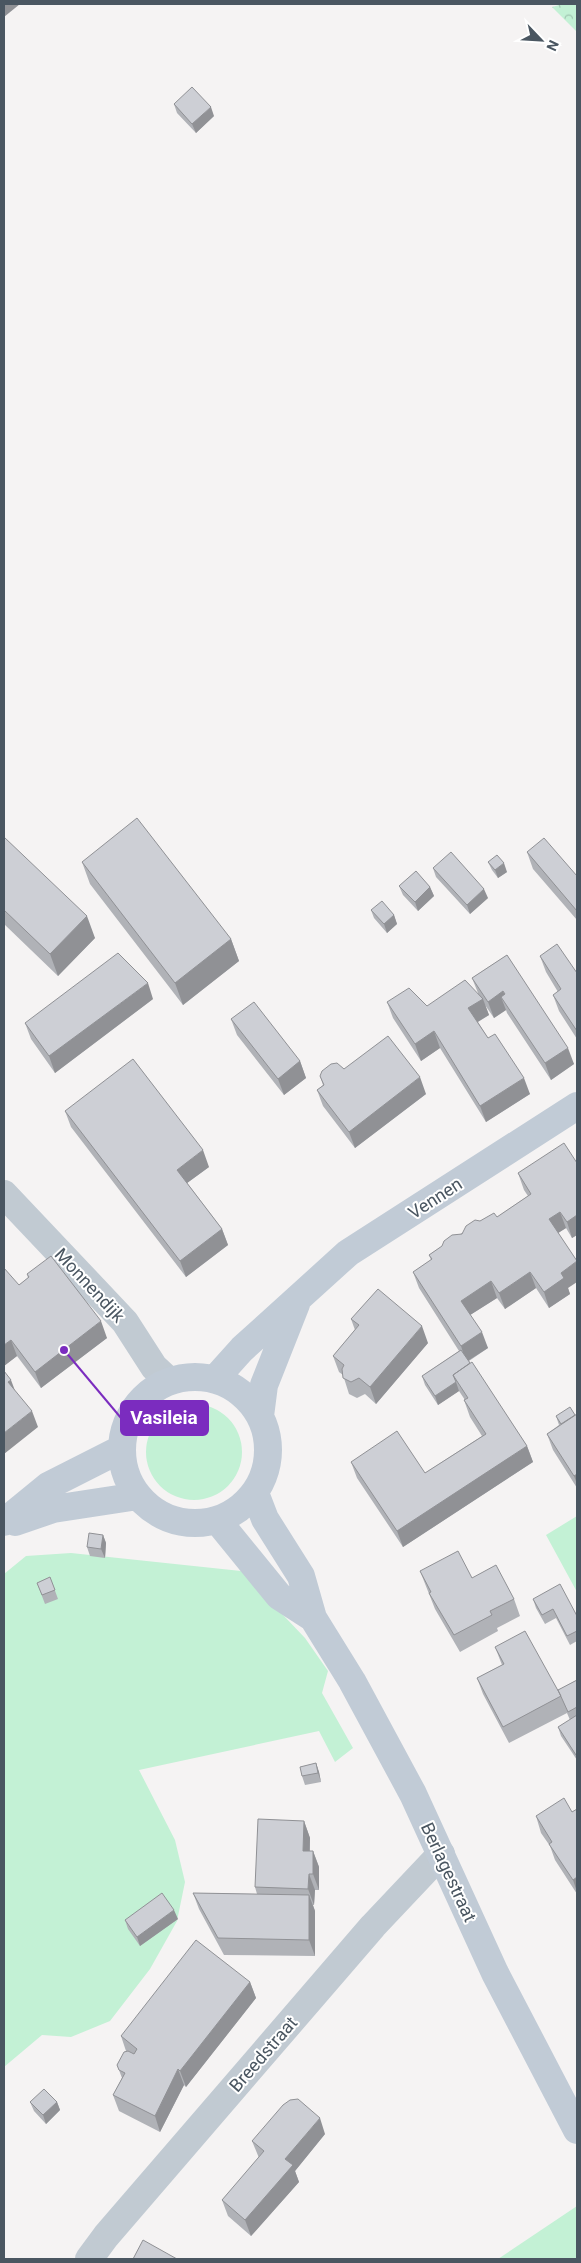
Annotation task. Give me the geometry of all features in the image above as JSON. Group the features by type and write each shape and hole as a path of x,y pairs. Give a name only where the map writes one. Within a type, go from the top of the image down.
{"street":[{"name":"Vennen","path":"214,1379 242,1349 348,1253 577,1106"},
{"name":"Monnendijk","path":"4,1194 125,1322 154,1367 169,1381"},
{"name":"Vennen","path":"260,1416 264,1385 299,1297"},
{"path":"189,1376 214,1379 233,1387 248,1399 260,1416 267,1435 268,1455 264,1474 255,1493 238,1509 217,1520 195,1523 174,1520 154,1510 138,1496 125,1474 121,1449 127,1422 142,1399 169,1381 189,1376"},
{"path":"4,1524 48,1486 121,1449"},
{"name":"Berlagestraat","path":"255,1493 265,1519 301,1576 313,1618 357,1690 413,1794 495,1973 577,2130"},
{"path":"4,1524 53,1509 138,1496"},
{"name":"Berlagestraat","path":"217,1520 279,1596 313,1618"},
{"name":"Breedstraat","path":"89,2259 106,2236 373,1926 441,1854"}],"green space":[{"path":"563,4 577,4 577,32 552,7"},
{"path":"194,1404 212,1408 228,1418 238,1434 242,1452 238,1470 228,1486 212,1496 194,1500 176,1496 160,1486 150,1470 146,1452 150,1434 160,1418 176,1408"},
{"path":"577,1516 577,1592 546,1535"},
{"path":"71,1553 241,1571 305,1638 328,1671 322,1693 353,1748 335,1762 319,1731 139,1770 175,1840 185,1882 177,1921 150,1969 110,2021 71,2037 42,2035 4,2067 4,1574 26,1556"},
{"path":"577,2206 577,2259 498,2259"}],"building":[{"path":"192,87 211,107 192,124 174,104"},
{"path":"137,818 231,939 175,983 82,862"},
{"path":"4,837 87,916 50,954 4,910"},
{"path":"544,838 577,876 577,911 527,852"},
{"path":"451,852 484,889 467,905 433,868"},
{"path":"497,855 504,863 495,870 488,862"},
{"path":"416,871 430,887 415,902 399,886"},
{"path":"382,901 394,915 384,924 371,910"},
{"path":"557,944 577,973 577,1031 553,995 561,989 540,956"},
{"path":"118,953 148,983 49,1056 25,1023"},
{"path":"507,955 568,1048 545,1063 501,997 505,994 503,991 488,1002 472,978"},
{"path":"465,980 483,999 468,1008 488,1038 495,1034 524,1078 480,1106 434,1031 415,1044 387,1002 409,988 427,1006"},
{"path":"254,1002 300,1061 278,1079 231,1019"},
{"path":"388,1036 420,1077 349,1132 317,1090 324,1085 320,1076 322,1071 331,1064 337,1063 344,1069"},
{"path":"133,1059 203,1150 177,1170 222,1229 180,1261 65,1111"},
{"path":"564,1143 577,1163 577,1215 567,1222 560,1212 549,1219 577,1261 561,1273 564,1278 544,1292 530,1272 499,1293 491,1281 461,1301 482,1332 461,1346 413,1272 432,1259 429,1255 442,1246 444,1241 452,1235 462,1234 466,1226 475,1220 480,1221 494,1213 497,1217 531,1194 518,1173"},
{"path":"51,1256 101,1321 35,1372 11,1340 4,1345 4,1268 19,1285 29,1277 27,1274"},
{"path":"378,1289 422,1326 370,1387 359,1378 351,1382 343,1378 342,1369 344,1365 333,1356 359,1325 351,1319"},
{"path":"461,1350 470,1363 453,1375 456,1382 435,1396 422,1376"},
{"path":"472,1362 527,1446 397,1531 351,1462 397,1431 425,1473 486,1434 464,1400 468,1398 453,1375"},
{"path":"4,1371 11,1380 8,1382 32,1411 4,1433"},
{"path":"570,1407 575,1415 561,1424 556,1416"},
{"path":"577,1414 577,1474 574,1476 547,1434"},
{"path":"89,1533 103,1535 101,1549 87,1547"},
{"path":"458,1551 472,1578 496,1565 514,1599 490,1611 492,1615 454,1635 429,1593 431,1592 420,1571"},
{"path":"50,1577 55,1590 42,1595 37,1583"},
{"path":"560,1584 577,1616 577,1631 567,1636 553,1609 542,1615 533,1599"},
{"path":"525,1631 561,1696 503,1727 477,1678 504,1664 495,1647"},
{"path":"577,1680 577,1707 568,1712 558,1690"},
{"path":"577,1715 577,1755 576,1755 558,1727"},
{"path":"316,1763 318,1773 302,1776 300,1767"},
{"path":"564,1798 572,1812 577,1809 577,1877 573,1880 549,1844 552,1842 536,1816"},
{"path":"258,1819 304,1821 303,1851 313,1851 313,1874 309,1874 308,1889 255,1887"},
{"path":"162,1893 174,1910 137,1937 125,1920"},
{"path":"193,1893 309,1895 309,1940 218,1938"},
{"path":"196,1940 250,1982 180,2071 178,2069 155,2116 113,2095 125,2073 119,2070 117,2065 124,2052 128,2051 134,2054 137,2049 121,2036"},
{"path":"44,2089 57,2102 43,2115 30,2102"},
{"path":"298,2099 320,2118 285,2159 293,2165 245,2220 222,2200 264,2151 252,2141 283,2105 290,2100"},
{"path":"143,2240 177,2259 133,2259"}],"place":[{"name":"Vasileia","path":"64,1350"}]}
